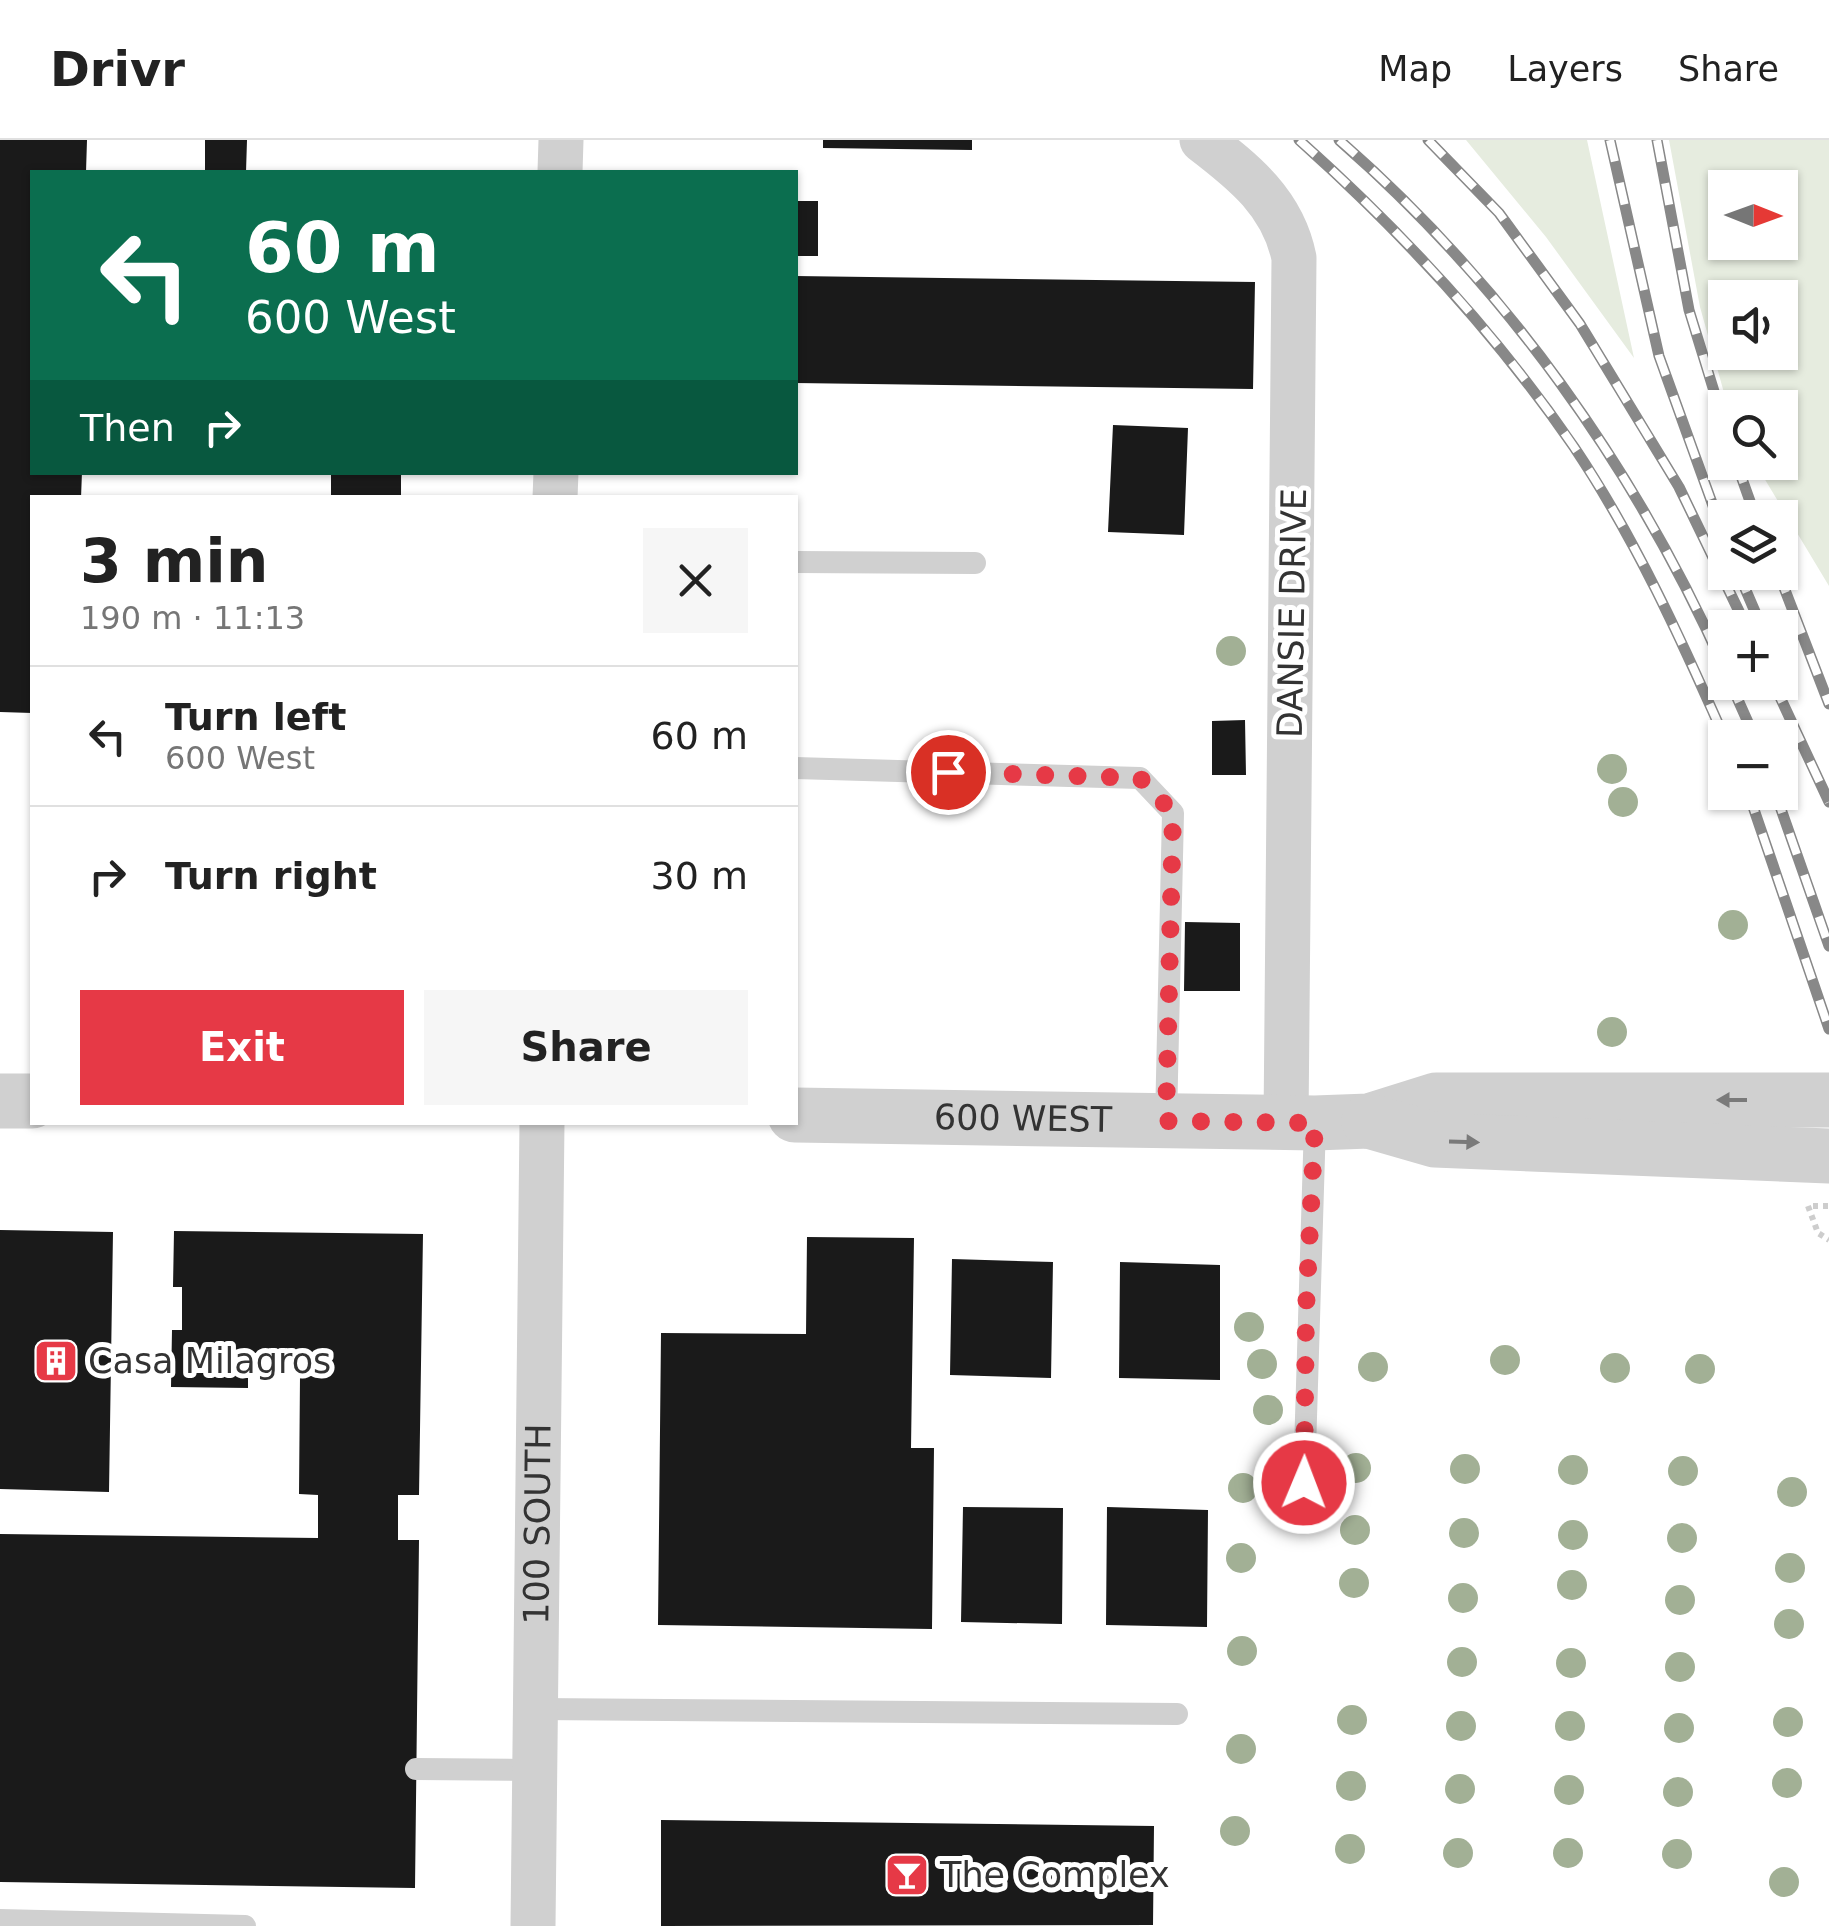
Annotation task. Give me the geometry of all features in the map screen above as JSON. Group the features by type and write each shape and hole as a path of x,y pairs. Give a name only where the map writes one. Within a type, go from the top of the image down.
{"street":[{"path":"560,170 561,140"},
{"name":"DANSIE DRIVE","path":"1202,140 1257,185 1282,218 1294,258 1301,1122"},
{"name":"600 WEST","path":"798,1115 1370,1121 1436,1100 1829,1100"},
{"path":"0,1101 30,1102"},
{"name":"600 WEST","path":"1370,1121 1435,1140 1829,1156"},
{"name":"100 SOUTH","path":"533,1926 542,1125"}],"lane":[{"path":"798,562 975,563"},
{"path":"798,768 1140,778 1173,813 1166,1121"},
{"path":"1301,1122 1306,1310 1304,1483"},
{"path":"537,1709 1177,1714"},
{"path":"416,1769 535,1770"},
{"path":"0,1920 245,1926"}],"path":[{"path":"1829,1206 1808,1206 1818,1233 1829,1240"}],"shaded area":[{"path":"1466,140 1587,140 1634,358 1546,237"},
{"path":"1669,140 1829,140 1829,586 1798,534 1798,500 1777,500 1765,480 1798,480 1798,390 1723,390 1718,370 1798,370 1798,280 1708,280 1708,336"}],"building":[{"path":"0,140 87,140 86,170 30,170 30,475 82,475 81,495 30,495 30,713 0,712"},
{"path":"205,140 247,140 246,170 205,170"},
{"path":"823,140 972,140 972,150 823,148"},
{"path":"798,201 818,201 818,256 798,256"},
{"path":"798,276 1255,282 1253,389 798,383"},
{"path":"1113,425 1188,428 1184,535 1108,532"},
{"path":"331,475 401,475 401,495 331,495"},
{"path":"1245,720 1246,775 1212,775 1212,721"},
{"path":"1185,922 1240,923 1240,991 1184,991"},
{"name":"Casa Milagros","path":"0,1230 113,1232 109,1492 0,1489"},
{"path":"174,1231 423,1234 419,1495 398,1495 398,1540 419,1540 415,1888 0,1882 0,1534 318,1538 318,1495 299,1494 300,1376 320,1376 321,1354 248,1353 248,1388 171,1387 172,1330 182,1330 182,1287 173,1287"},
{"path":"807,1237 914,1238 911,1448 934,1448 932,1629 658,1625 661,1333 806,1334"},
{"path":"952,1259 1053,1262 1051,1378 950,1375"},
{"path":"1120,1262 1220,1265 1220,1380 1119,1378"},
{"path":"963,1507 1063,1508 1062,1624 961,1622"},
{"path":"1107,1507 1208,1510 1207,1627 1106,1625"},
{"name":"The Complex","path":"661,1820 1154,1826 1153,1925 661,1926"}],"railway":[{"path":"1299,140 1446,285 1544,405 1596,482 1637,553 1716,720"},
{"path":"1339,140 1457,256 1561,384 1650,523 1708,634"},
{"path":"1428,140 1499,213 1580,324 1679,487 1738,610"},
{"path":"1610,140 1659,356 1711,500"},
{"path":"1657,140 1689,310 1714,390"},
{"path":"1742,480 1750,500"},
{"path":"1746,590 1754,610"},
{"path":"1785,590 1829,704"},
{"path":"1738,700 1747,720"},
{"path":"1781,700 1829,802"},
{"path":"1754,810 1829,1029"},
{"path":"1781,810 1829,946"}],"place":[{"name":"Casa Milagros","path":"56,1361"},
{"name":"The Complex","path":"907,1875"}],"route":[{"path":"948,772 1140,778 1173,813 1166,1121 1315,1123 1306,1310 1304,1483"}]}
